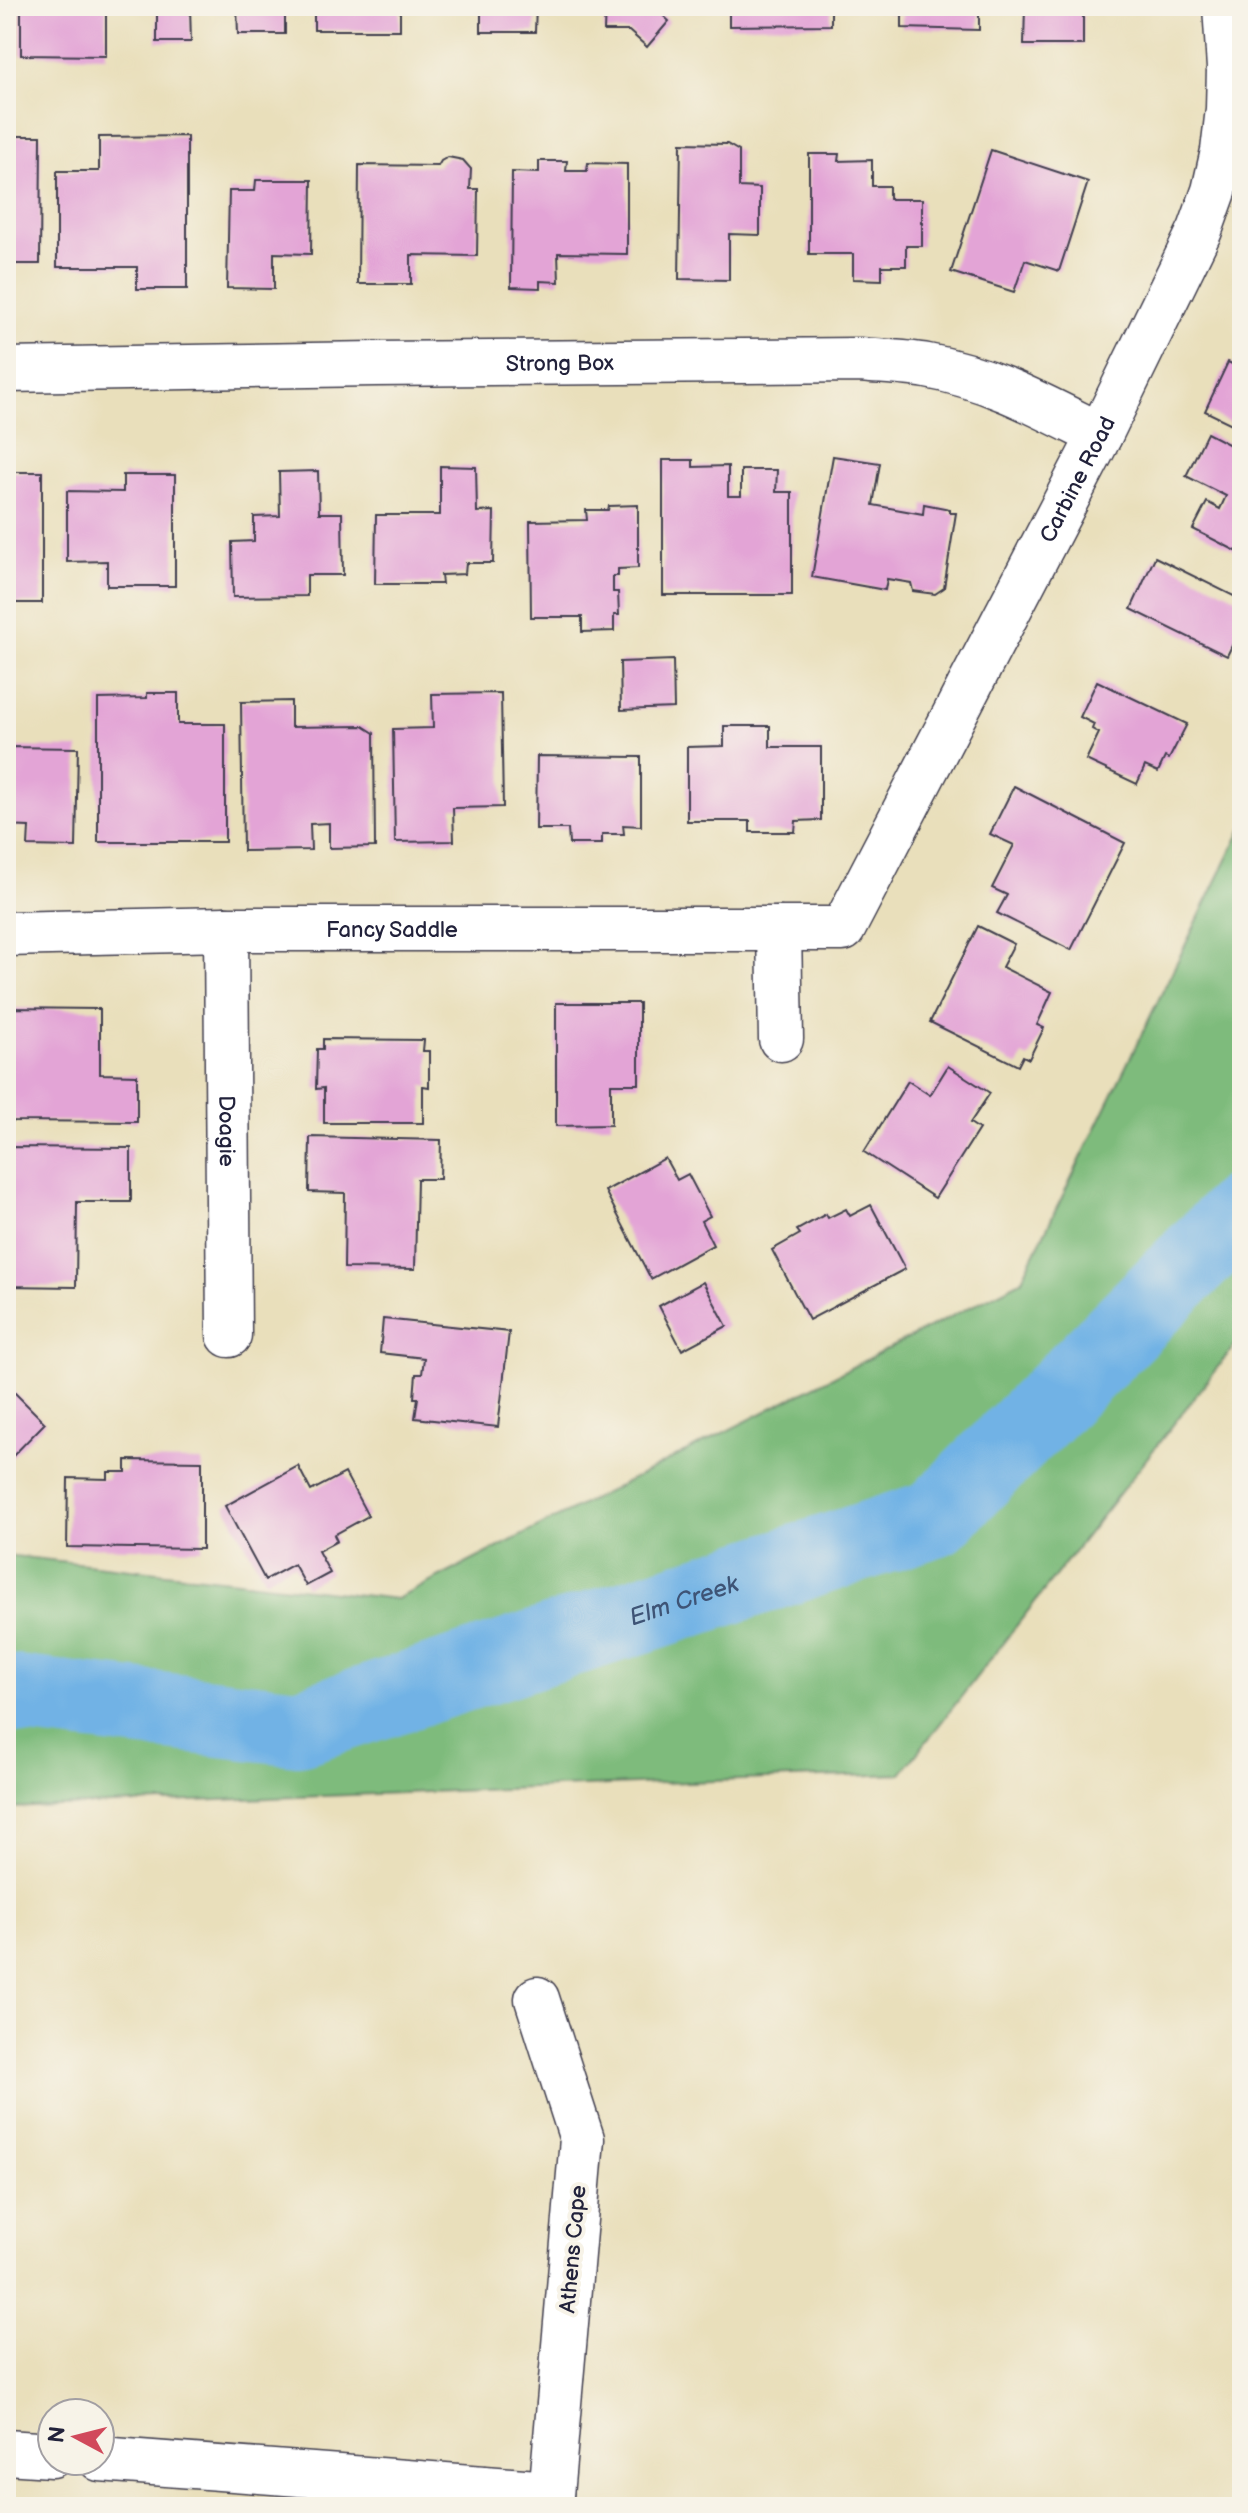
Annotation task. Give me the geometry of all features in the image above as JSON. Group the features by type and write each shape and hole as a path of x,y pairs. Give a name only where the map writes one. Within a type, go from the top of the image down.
{"street":[{"name":"Carbine Road","path":"843,929 1100,435 1200,230 1214,191 1228,109 1225,6"},
{"name":"Strong Box","path":"6,370 859,360 926,366 966,375 1005,388 1100,435"},
{"name":"Fancy Saddle","path":"6,934 226,929 843,929"},
{"name":"Doagie","path":"226,929 229,1335"},
{"path":"779,929 781,1039"},
{"name":"Athens Cape","path":"537,1999 582,2139 551,2500"},
{"path":"6,2452 36,2454"},
{"path":"116,2460 551,2500"}],"green space":[{"path":"1242,829 1242,1336 901,1774 6,1808 6,1555 397,1599 1021,1281"}],"building":[{"path":"21,6 106,6 106,56 21,55"},
{"path":"157,6 190,6 191,42 157,42"},
{"path":"237,6 285,6 285,34 238,34"},
{"path":"314,6 400,6 400,30 314,30"},
{"path":"481,6 536,6 535,32 481,32"},
{"path":"605,6 653,6 669,21 647,47 629,31 604,31"},
{"path":"729,6 831,6 831,25 729,26"},
{"path":"888,6 979,6 979,30 902,28 902,14 888,14"},
{"path":"1025,6 1083,6 1083,45 1024,45"},
{"path":"6,136 41,136 40,264 6,264"},
{"path":"187,136 187,289 137,289 137,267 57,267 57,171 99,171 99,137"},
{"path":"681,143 727,144 739,151 739,187 760,188 760,235 729,234 729,280 679,279"},
{"path":"991,150 1088,182 1059,271 1025,260 1014,292 951,272"},
{"path":"809,154 839,154 838,161 872,160 872,186 889,186 889,199 922,199 922,246 906,246 906,266 882,266 882,280 853,279 853,254 809,254"},
{"path":"448,157 463,160 471,169 470,189 478,189 477,256 411,255 411,284 358,284 359,165 438,166"},
{"path":"539,161 567,161 566,171 587,171 588,163 627,164 627,254 558,253 559,282 540,281 540,288 511,287 512,172 539,173"},
{"path":"256,180 312,180 311,254 274,253 274,289 227,288 229,191 255,191"},
{"path":"1228,362 1242,369 1242,429 1205,411"},
{"path":"1207,433 1242,451 1242,554 1193,529 1207,502 1220,509 1226,496 1186,476"},
{"path":"833,456 880,463 873,505 923,514 924,504 956,513 944,588 935,594 913,591 911,583 887,579 885,590 812,577"},
{"path":"663,460 693,460 693,467 728,466 728,496 741,496 741,470 777,470 776,492 792,492 792,595 663,595"},
{"path":"440,466 476,467 477,512 494,511 493,563 466,563 465,574 441,575 442,584 375,584 376,515 440,515"},
{"path":"318,471 319,513 342,513 343,575 307,575 307,596 233,597 232,542 254,541 254,517 280,516 279,472"},
{"path":"6,472 42,472 42,603 6,603"},
{"path":"123,475 175,475 175,586 107,586 107,561 67,562 67,491 123,492"},
{"path":"638,505 638,568 618,569 618,576 613,576 613,592 618,592 619,615 614,615 614,631 582,632 582,617 531,617 530,521 587,520 586,510"},
{"path":"1155,557 1242,600 1242,625 1227,656 1131,609"},
{"path":"673,660 674,708 621,710 620,662"},
{"path":"1097,681 1187,724 1169,759 1165,757 1158,772 1145,766 1137,784 1086,760 1099,733 1092,729 1094,724 1080,717"},
{"path":"147,693 178,693 178,724 225,724 225,842 98,842 98,699 147,698"},
{"path":"501,693 503,807 453,808 454,841 395,842 393,729 433,728 432,694"},
{"path":"291,701 291,727 363,726 374,733 375,847 329,848 329,823 310,824 311,850 243,851 241,702"},
{"path":"724,726 770,726 770,747 821,747 821,820 796,821 795,832 750,832 750,821 687,821 687,747 724,746"},
{"path":"6,747 78,748 76,847 28,846 29,827 6,826"},
{"path":"537,756 641,757 641,826 623,825 624,834 602,834 602,844 569,844 568,829 536,829"},
{"path":"1014,786 1125,843 1071,950 997,913 1007,895 992,888 1014,845 990,834"},
{"path":"978,926 1014,944 1002,967 1052,992 1037,1025 1044,1028 1029,1059 1023,1056 1018,1066 930,1022"},
{"path":"556,1003 639,1003 639,1084 611,1084 611,1125 556,1126"},
{"path":"6,1008 100,1009 100,1074 137,1075 137,1122 10,1121 10,1111 6,1107 10,1059 6,1059"},
{"path":"323,1039 424,1040 423,1051 429,1051 429,1087 423,1086 423,1123 324,1123 324,1088 316,1089 317,1049 323,1049"},
{"path":"948,1066 990,1093 970,1123 979,1129 935,1198 864,1152 908,1081 930,1095"},
{"path":"310,1137 441,1140 440,1179 417,1179 415,1269 344,1268 345,1193 309,1192"},
{"path":"6,1147 131,1148 131,1202 77,1202 76,1287 6,1286"},
{"path":"665,1158 677,1180 688,1174 710,1216 701,1221 713,1245 651,1279 605,1191"},
{"path":"871,1205 905,1269 809,1320 772,1250 800,1234 797,1230 826,1214 828,1218 846,1209 850,1216"},
{"path":"703,1282 727,1326 682,1350 659,1306"},
{"path":"383,1319 509,1332 498,1427 415,1418 418,1398 414,1398 416,1374 422,1374 424,1358 380,1353"},
{"path":"6,1384 45,1423 6,1463"},
{"path":"126,1460 202,1461 202,1549 67,1547 68,1478 108,1479 108,1472 126,1472"},
{"path":"298,1466 311,1491 345,1473 368,1516 334,1535 337,1541 318,1551 330,1573 306,1586 294,1564 265,1580 225,1506"}],"waterway":[{"name":"Elm Creek","path":"6,1693 298,1727 935,1518 1242,1211"}]}
